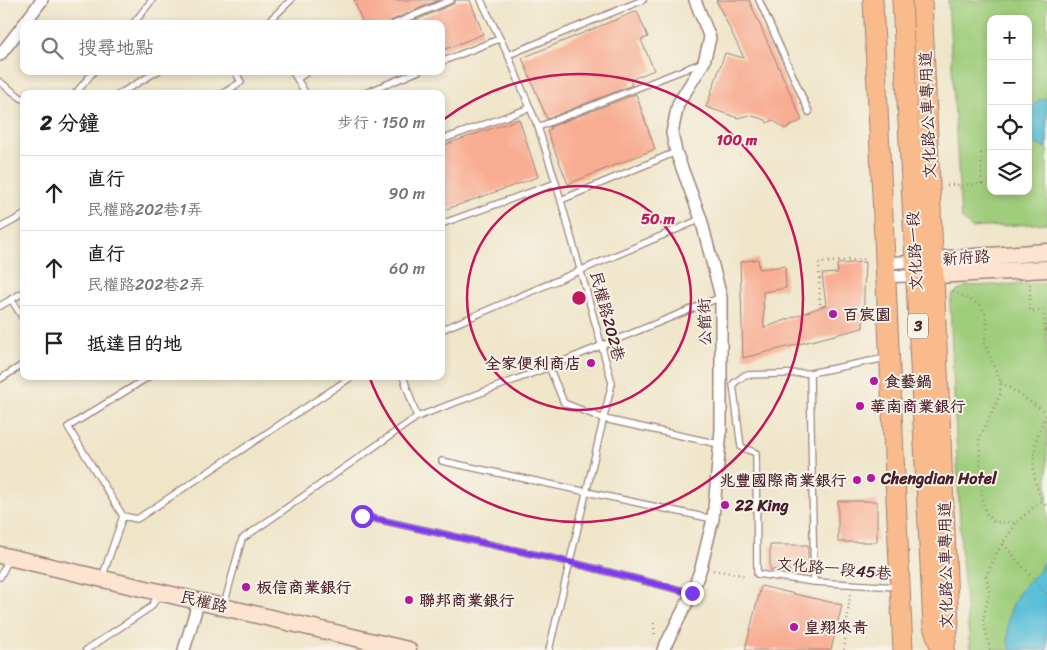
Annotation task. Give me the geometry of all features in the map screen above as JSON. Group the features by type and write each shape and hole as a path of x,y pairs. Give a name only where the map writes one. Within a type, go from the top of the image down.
{"main road":[{"name":"文化路一段","path":"873,0 879,266 890,358 903,650"},
{"name":"文化路一段","path":"902,0 924,268"},
{"name":"文化路公車專用道","path":"922,0 924,268 948,625 942,650"},
{"name":"新府路","path":"924,268 1047,252"},
{"name":"新府路","path":"924,268 1047,269"},
{"name":"民權路","path":"5,556 101,580 161,591 408,650"}],"street":[{"path":"27,20 42,0"},
{"name":"公館街","path":"663,650 692,593 701,568 713,519 720,444 721,297 701,219 676,152 672,133 678,104 704,62 710,38 695,0"},
{"path":"0,55 20,29"},
{"name":"新府路","path":"879,266 924,268"},
{"path":"184,650 199,600"}],"lane":[{"path":"135,20 152,0"},
{"path":"270,20 291,0"},
{"path":"404,20 451,0"},
{"name":"民權路202巷","path":"481,0 508,55 538,127 582,271 612,383 549,650"},
{"path":"508,55 644,0"},
{"path":"759,0 809,112"},
{"path":"445,60 499,39"},
{"path":"538,127 704,62"},
{"path":"78,90 91,75"},
{"path":"126,90 151,75"},
{"path":"228,90 241,82 237,75"},
{"path":"294,75 304,90"},
{"path":"297,79 302,75"},
{"path":"373,90 409,75"},
{"path":"0,82 20,97"},
{"path":"445,139 530,108"},
{"path":"561,200 676,152"},
{"path":"445,223 556,183"},
{"path":"0,228 20,217"},
{"path":"445,328 701,219"},
{"path":"0,306 20,294"},
{"path":"224,606 242,539 418,417 549,367 721,297"},
{"path":"11,299 20,314"},
{"path":"814,582 810,373 890,358"},
{"path":"0,379 20,366"},
{"path":"549,367 564,404 604,419 720,444"},
{"name":"文化路一段45巷","path":"810,373 745,375 733,384 741,447 756,452 757,574 814,582 900,587"},
{"path":"143,380 68,426 123,516 137,519 347,380"},
{"path":"404,380 418,417"},
{"path":"442,461 713,519"},
{"path":"101,580 123,516"},
{"path":"362,516 569,562 692,593"},
{"path":"0,577 5,556"},
{"path":"86,650 151,607 161,591"}],"path":[{"path":"946,185 982,184 981,152"},
{"path":"820,304 819,263 879,266"},
{"path":"1030,280 1030,311 1043,310 1045,330 1047,330"},
{"path":"954,291 980,305 983,310 987,328 984,343 1001,382 1000,395 980,439 982,498 986,513 994,522 1016,523"},
{"path":"1001,382 1047,413 1037,436 1035,457 1035,482 1047,508"},
{"path":"990,650 983,620 989,594 986,576 996,554 1016,523 1042,500"},
{"path":"1003,544 1047,594"},
{"path":"844,650 851,585"}],"green space":[{"path":"948,0 1047,0 1047,223 971,228 961,218"},
{"path":"1047,283 1047,650 970,650 961,547 950,303 953,294 966,286"}],"water":[{"path":"1047,98 1047,148 1035,143 1032,139 1032,107 1039,100"},
{"path":"1047,557 1047,650 1011,650 1008,641 1008,622 1013,604 1022,589 1041,570 1041,566"}],"building":[{"path":"354,0 439,0 392,20 362,20"},
{"path":"456,0 470,0 483,34 445,49 445,20 416,20 453,4"},
{"path":"716,0 749,0 802,120 785,129 773,120 767,123 766,120 749,115 738,118 706,107 725,53 744,58"},
{"path":"637,11 648,37 641,40 654,70 630,80 632,85 547,119 522,58"},
{"path":"636,94 655,149 568,184 547,131 551,129 550,127"},
{"path":"519,119 538,177 445,210 445,145"},
{"name":"百宸園","path":"758,259 759,269 785,266 786,288 763,292 764,328 826,305 822,274 838,273 837,264 865,262 863,328 743,358 740,262"},
{"path":"838,501 877,501 877,542 838,542"},
{"path":"770,545 808,545 808,570 770,570"},
{"name":"皇翔來青","path":"761,586 842,605 831,650 745,650"}],"place":[{"name":"百宸園","path":"833,314"},
{"name":"全家便利商店","path":"591,363"},
{"name":"食藝鍋","path":"874,381"},
{"name":"華南商業銀行","path":"860,406"},
{"name":"Chengdian Hotel","path":"871,478"},
{"name":"兆豐國際商業銀行","path":"857,480"},
{"name":"22 King","path":"725,505"},
{"name":"板信商業銀行","path":"246,587"},
{"name":"聯邦商業銀行","path":"409,600"},
{"name":"皇翔來青","path":"794,627"}],"route":[{"path":"362,516 569,562 692,593"}]}
